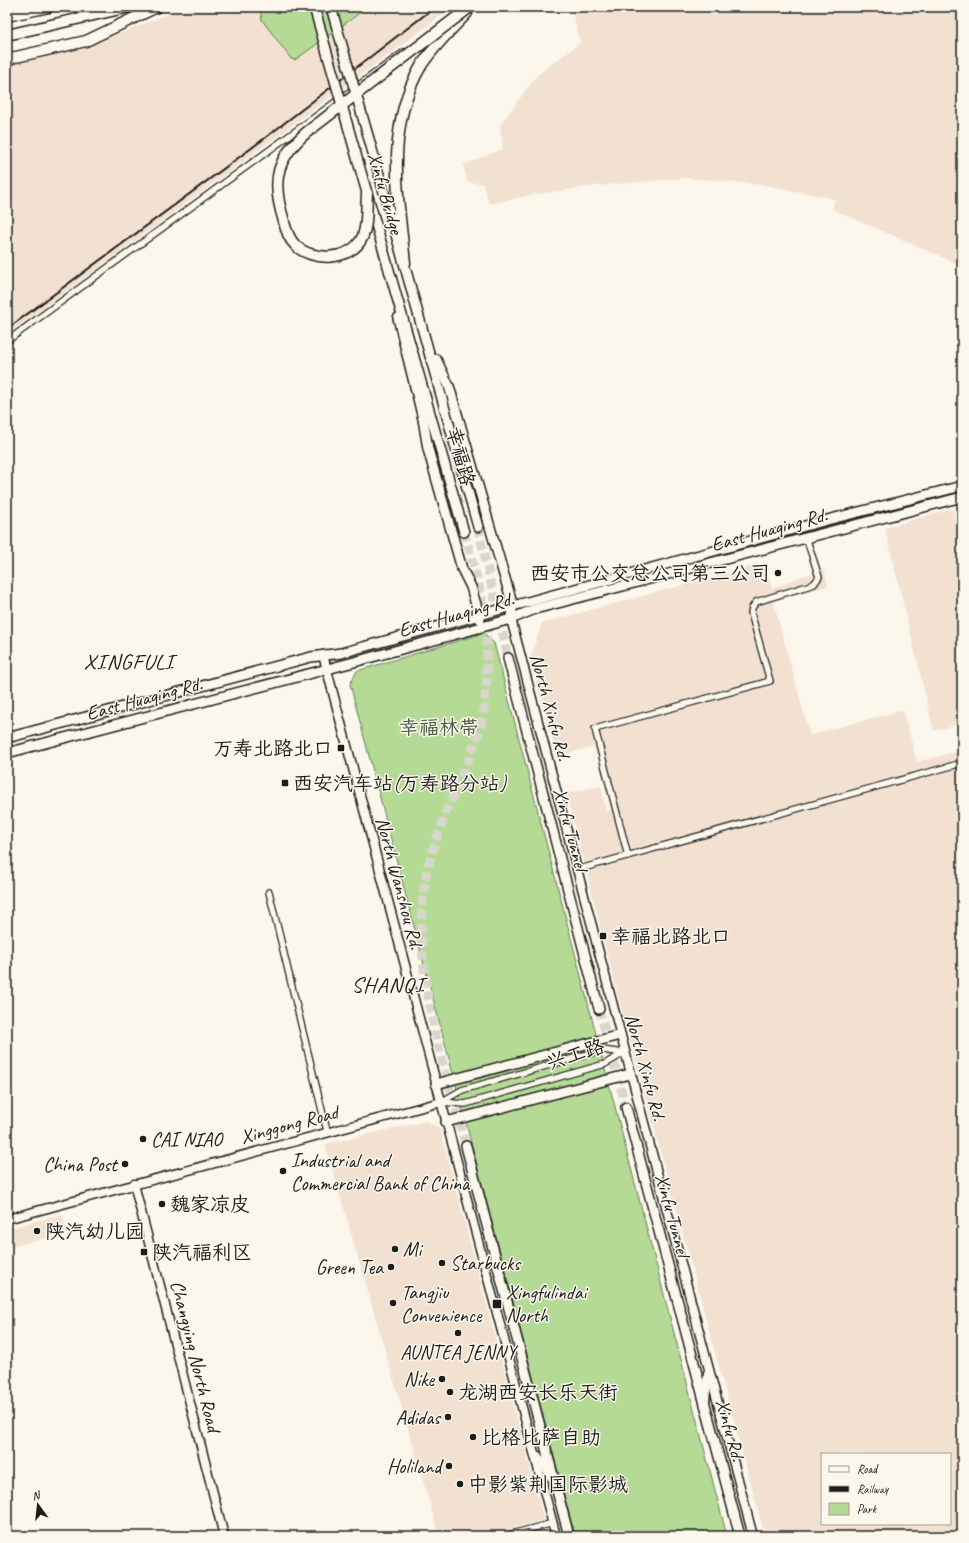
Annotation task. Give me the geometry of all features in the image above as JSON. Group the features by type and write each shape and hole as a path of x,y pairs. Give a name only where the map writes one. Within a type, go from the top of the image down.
{"highway":[{"path":"7,16 49,7"},
{"path":"7,35 129,7"},
{"path":"7,60 86,41 157,7"},
{"path":"367,193 364,231 361,240 356,246 345,254 333,256 317,255 303,251 292,242 280,209 277,187 281,163 286,153 307,132 471,7"},
{"path":"405,263 397,184 397,140 401,118 412,84 422,66 471,7"}],"main road":[{"name":"Xinfu Bridge","path":"314,7 424,389"},
{"name":"Xinfu Bridge","path":"331,7 439,384"},
{"path":"392,280 400,332 423,419 430,457 462,569 471,587 482,626"},
{"path":"426,341 449,386 513,606"},
{"name":"幸福路","path":"439,384 478,527"},
{"name":"幸福路","path":"424,389 464,532"},
{"path":"936,493 962,482"},
{"name":"East Huaqing Rd.","path":"7,738 322,655 341,653 827,520 962,486"},
{"name":"East Huaqing Rd.","path":"7,752 482,626 511,618 534,609 962,497"},
{"path":"916,509 962,501"},
{"name":"North Xinfu Rd.","path":"513,606 511,618 576,870 753,1536"},
{"name":"North Wanshou Rd.","path":"322,655 556,1536"},
{"name":"Xinfu Tunnel","path":"508,658 599,1008"},
{"path":"436,1084 620,1035"},
{"path":"446,1122 630,1074"},
{"name":"Xinggong Road","path":"7,1219 327,1131 441,1102"},
{"name":"Xinfu Tunnel","path":"626,1107 686,1333"},
{"path":"466,1146 569,1536"},
{"name":"Changying North Road","path":"134,1184 224,1536"},
{"name":"Xinfu Rd.","path":"686,1333 740,1536"},
{"path":"704,1402 709,1369"},
{"path":"533,1448 554,1482"}],"street":[{"path":"7,341 404,52"},
{"path":"628,856 596,729 770,681 752,608 756,602 814,584 818,581 819,577 806,537"},
{"path":"576,870 962,763"},
{"path":"269,892 327,1131"},
{"name":"兴工路","path":"441,1102 462,1090 602,1050 624,1053"},
{"name":"兴工路","path":"441,1102 465,1104 605,1064 624,1053"},
{"path":"504,1536 553,1523"}],"shaded area":[{"path":"195,7 453,7 7,335 7,61 98,42 173,12"},
{"path":"571,7 962,7 962,268 949,260 832,209 835,199 766,185 687,178 595,186 532,195 489,204 483,184 467,182 463,165 503,149 500,125 537,75 580,43"},
{"path":"953,508 956,530 962,529 962,723 934,731 885,528"},
{"path":"765,563 772,589 799,577 824,570 828,586 773,601 810,735 903,710 917,762 962,750 962,1536 765,1536 618,996 566,793 601,786 606,811 611,810 599,763 594,747 557,756 530,658 542,623"},
{"path":"426,1121 440,1129 544,1520 484,1536 439,1536 325,1144"},
{"name":"陕汽幼儿园","path":"62,1214 67,1233 7,1248 7,1229"}],"green space":[{"path":"260,7 368,7 295,60 291,59 262,20"},
{"name":"幸福林带","path":"484,633 494,643 727,1536 575,1536 350,684 357,671"}],"tunnel":[{"path":"478,527 508,658"},
{"path":"464,532 479,585 485,617 487,651 486,688 482,722 478,735 441,826 429,864 425,882 422,915 422,949 426,982 439,1049 466,1146"},
{"path":"599,1009 626,1107"}],"railway":[{"path":"7,329 265,138 435,7"}],"place":[{"name":"西安市公交总公司第三公司","path":"778,573"},
{"name":"万寿北路北口","path":"341,748"},
{"name":"西安汽车站(万寿路分站)","path":"285,783"},
{"name":"幸福北路北口","path":"603,936"},
{"name":"CAI NIAO","path":"143,1139"},
{"name":"China Post","path":"125,1164"},
{"name":"Industrial and Commercial Bank of China","path":"283,1171"},
{"name":"魏家凉皮","path":"162,1204"},
{"name":"陕汽幼儿园","path":"37,1231"},
{"name":"Mi","path":"395,1249"},
{"name":"陕汽福利区","path":"144,1252"},
{"name":"Starbucks","path":"442,1263"},
{"name":"Green Tea","path":"391,1267"},
{"name":"Tangjiu Convenience","path":"393,1303"},
{"name":"Xingfulindai North","path":"497,1304"},
{"name":"AUNTEA JENNY","path":"458,1333"},
{"name":"Nike","path":"442,1379"},
{"name":"龙湖西安长乐天街","path":"450,1392"},
{"name":"Adidas","path":"448,1417"},
{"name":"比格比萨自助","path":"473,1437"},
{"name":"Holiland","path":"449,1466"},
{"name":"中影紫荆国际影城","path":"460,1484"}],"district":[{"name":"XINGFULI","path":"129,661"},
{"name":"SHANQI","path":"388,984"}]}
